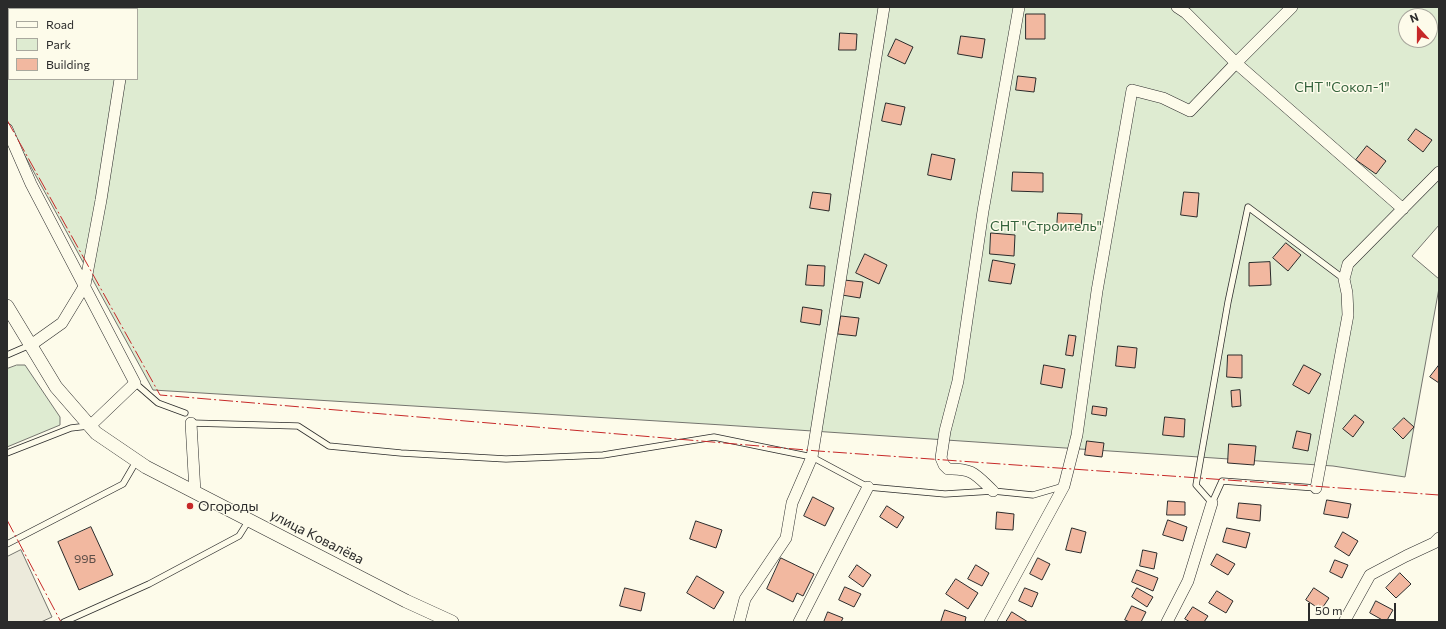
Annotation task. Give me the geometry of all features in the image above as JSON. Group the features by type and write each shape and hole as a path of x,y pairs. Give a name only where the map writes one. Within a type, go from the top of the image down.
{"street":[{"path":"739,622 745,599 786,538 792,502 812,457 884,7"},
{"path":"993,491 973,472 948,469 944,465 941,458 945,431 958,381 983,211 1019,7"},
{"path":"1177,7 1236,63 1403,209"},
{"path":"990,622 1064,486 1077,435 1097,291 1132,90 1163,98 1190,111 1292,7"},
{"path":"31,345 62,324 85,285 101,200 120,80"},
{"path":"7,129 31,184 135,383 90,426"},
{"path":"1316,488 1348,315 1347,293 1344,279 1348,264 1439,172"},
{"name":"улица Ковалёва","path":"7,306 56,387 96,433 146,467 444,620"},
{"path":"191,423 195,492"},
{"path":"799,622 868,487"},
{"path":"1167,622 1188,581 1212,503"},
{"path":"1344,622 1370,575 1434,543 1439,538"}],"lane":[{"path":"1316,488 1222,481 1212,503 1196,485 1228,302 1248,207 1344,279"},
{"path":"7,355 31,345"},
{"path":"135,383 158,403 185,413"},
{"path":"191,423 298,426 329,446 401,453 506,459 602,455 714,437 812,457 868,487 945,494 993,491 1033,495 1064,486"},
{"path":"7,453 71,428 90,426"},
{"path":"7,544 123,484 137,460"},
{"path":"64,622 149,584 228,542 238,536 249,520"}],"green space":[{"name":"СНТ \"Строитель\"","path":"7,7 1439,7 1439,225 1412,256 1439,279 1439,288 1405,477 1333,466 723,425 153,390 7,123"},
{"path":"17,365 25,365 60,417 60,425 7,447 7,369"}],"shaded area":[{"path":"21,550 52,617 41,622 7,622 7,557"}],"building":[{"path":"1026,14 1045,14 1045,39 1026,39"},
{"path":"840,33 857,34 856,50 839,50"},
{"path":"961,36 985,39 982,58 958,54"},
{"path":"896,39 913,47 905,64 888,56"},
{"path":"1018,76 1036,78 1034,92 1016,90"},
{"path":"886,103 905,107 901,125 882,121"},
{"path":"1416,129 1432,140 1423,152 1408,140"},
{"path":"1367,146 1386,161 1376,174 1356,160"},
{"path":"932,154 955,159 951,180 928,175"},
{"path":"1013,172 1043,173 1043,192 1012,191"},
{"path":"813,192 831,194 829,211 810,208"},
{"path":"1184,192 1199,193 1197,217 1181,215"},
{"path":"1058,213 1082,214 1081,230 1057,228"},
{"path":"991,233 1015,235 1014,256 990,254"},
{"path":"1286,243 1301,255 1288,271 1273,258"},
{"path":"865,254 887,265 879,284 856,273"},
{"path":"993,260 1015,264 1011,284 989,281"},
{"path":"1270,262 1271,285 1249,286 1249,263"},
{"path":"808,265 825,266 824,286 806,285"},
{"path":"844,280 863,282 860,298 842,295"},
{"path":"803,307 822,310 820,325 801,322"},
{"path":"841,316 859,318 856,336 838,334"},
{"path":"1069,335 1076,336 1073,356 1066,355"},
{"path":"1118,346 1137,348 1135,368 1116,366"},
{"path":"1228,355 1242,355 1242,378 1227,377"},
{"path":"1044,365 1065,369 1062,388 1041,384"},
{"path":"1304,365 1321,374 1309,394 1293,385"},
{"path":"1439,365 1439,383 1430,377"},
{"path":"1240,390 1241,406 1232,407 1231,391"},
{"path":"1093,406 1107,408 1106,416 1092,414"},
{"path":"1355,415 1364,422 1353,437 1343,429"},
{"path":"1165,417 1185,419 1184,437 1163,435"},
{"path":"1404,418 1414,427 1403,439 1393,429"},
{"path":"1297,431 1311,434 1308,451 1293,448"},
{"path":"1087,441 1104,443 1102,457 1085,455"},
{"path":"1229,444 1256,446 1254,465 1228,463"},
{"path":"813,497 834,508 825,526 804,516"},
{"path":"1327,500 1351,504 1348,518 1324,514"},
{"path":"1168,501 1185,502 1185,515 1167,515"},
{"path":"1239,503 1261,505 1260,521 1237,518"},
{"path":"887,506 904,517 897,528 880,517"},
{"path":"997,512 1014,514 1013,530 996,529"},
{"path":"1168,520 1187,527 1183,541 1163,535"},
{"path":"696,521 722,530 716,548 690,539"},
{"path":"91,527 113,575 79,590 58,542"},
{"path":"1072,528 1086,532 1081,553 1066,550"},
{"path":"1227,528 1250,533 1246,548 1223,542"},
{"path":"1343,532 1358,541 1349,556 1335,547"},
{"path":"1143,550 1157,553 1154,569 1140,566"},
{"path":"1217,554 1235,564 1228,575 1211,565"},
{"path":"781,558 814,574 803,596 797,593 793,602 767,589"},
{"path":"1038,558 1050,564 1042,580 1030,574"},
{"path":"1335,560 1348,565 1342,578 1330,572"},
{"path":"857,565 871,575 863,587 849,577"},
{"path":"976,565 989,573 982,586 968,579"},
{"path":"1137,570 1158,578 1153,591 1132,582"},
{"path":"1400,573 1411,584 1396,598 1386,588"},
{"path":"697,576 724,592 714,609 687,593"},
{"path":"956,579 978,593 968,609 946,594"},
{"path":"845,587 861,594 854,607 839,600"},
{"path":"625,588 645,593 641,611 620,606"},
{"path":"1025,588 1038,593 1032,607 1019,601"},
{"path":"1137,588 1153,597 1147,607 1132,597"},
{"path":"1314,588 1329,598 1321,610 1306,600"},
{"path":"1217,591 1233,601 1226,613 1209,603"},
{"path":"1376,601 1393,610 1386,622 1370,613"},
{"path":"1132,606 1146,612 1141,622 1130,622 1125,620"},
{"path":"1193,607 1208,616 1204,622 1190,622 1185,619"},
{"path":"945,610 966,617 965,622 941,622"},
{"path":"828,612 843,618 841,622 824,622"},
{"path":"1012,612 1028,622 1006,622"}],"power":[{"path":"7,120 160,395 818,451 1439,495"},
{"path":"7,520 61,622"}],"place":[{"name":"Огороды","path":"190,506"}],"park label":[{"name":"СНТ \"Сокол-1\"","path":"1342,87"}]}
